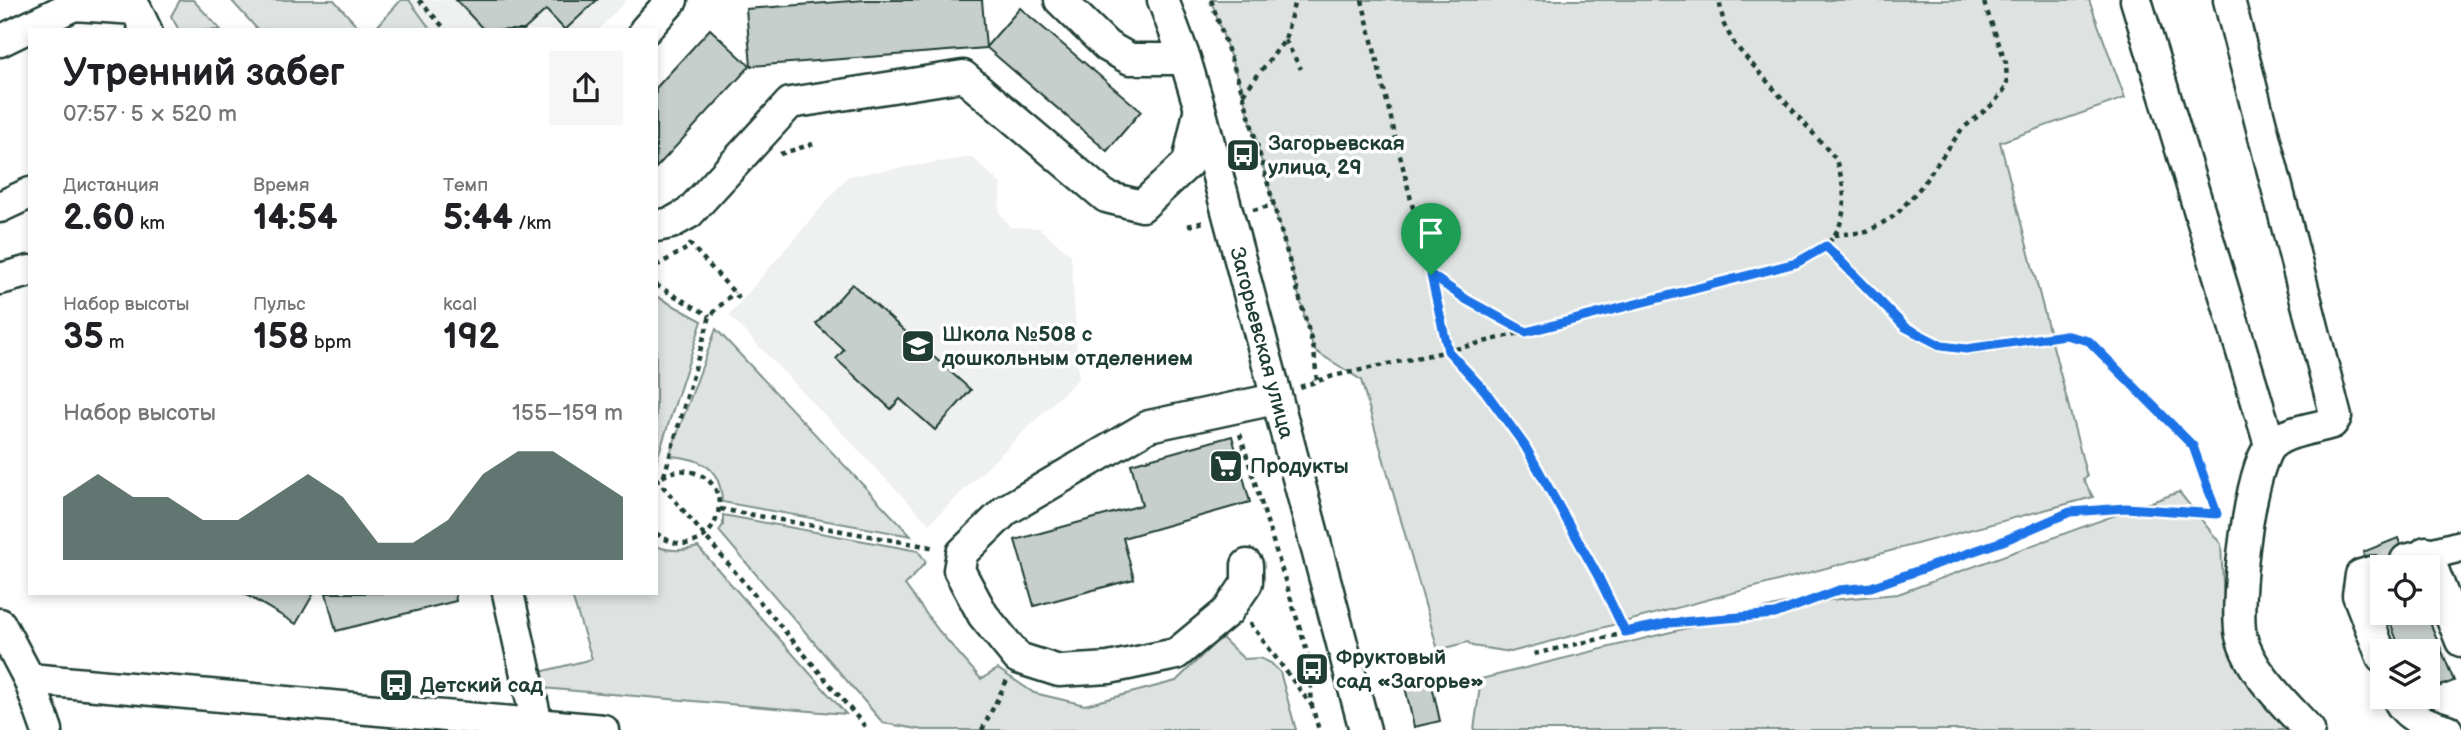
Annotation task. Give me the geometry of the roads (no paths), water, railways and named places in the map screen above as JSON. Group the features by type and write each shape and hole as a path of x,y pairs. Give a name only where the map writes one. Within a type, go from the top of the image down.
{"street":[{"path":"647,28 672,0"},
{"path":"1060,0 1107,46 1130,59 1185,59"},
{"name":"Загорьевская улица","path":"1163,0 1185,59 1199,108 1365,730"},
{"path":"2136,0 2270,445"},
{"path":"2229,0 2336,417 2332,424 2285,436 2270,445 2260,464 2244,541 2238,594 2241,637 2264,681 2309,730"},
{"path":"0,41 35,10 74,5 136,9 145,28"},
{"path":"664,224 689,213 790,103 963,76 1106,197 1142,206 1188,163 1199,108"},
{"path":"0,207 28,194"},
{"path":"0,279 28,272"},
{"path":"1247,565 1247,583 1228,611 1176,654 1109,668 1059,671 1018,658 983,615 959,570 962,553 1006,510 1149,426 1275,399"},
{"path":"2461,546 2416,556 2461,641"},
{"path":"2370,572 2361,575 2358,595 2375,639"},
{"path":"508,595 537,724"},
{"path":"0,624 30,680 47,730"},
{"path":"30,680 603,730"},
{"path":"2406,709 2423,723 2447,730"}],"place":[{"name":"Загорьевская улица, 29","path":"1243,155"},
{"name":"Школа №508 с дошкольным отделением","path":"918,346"},
{"name":"Продукты","path":"1226,466"},
{"name":"Фруктовый сад «Загорье»","path":"1312,669"},
{"name":"Детский сад","path":"396,685"}]}
